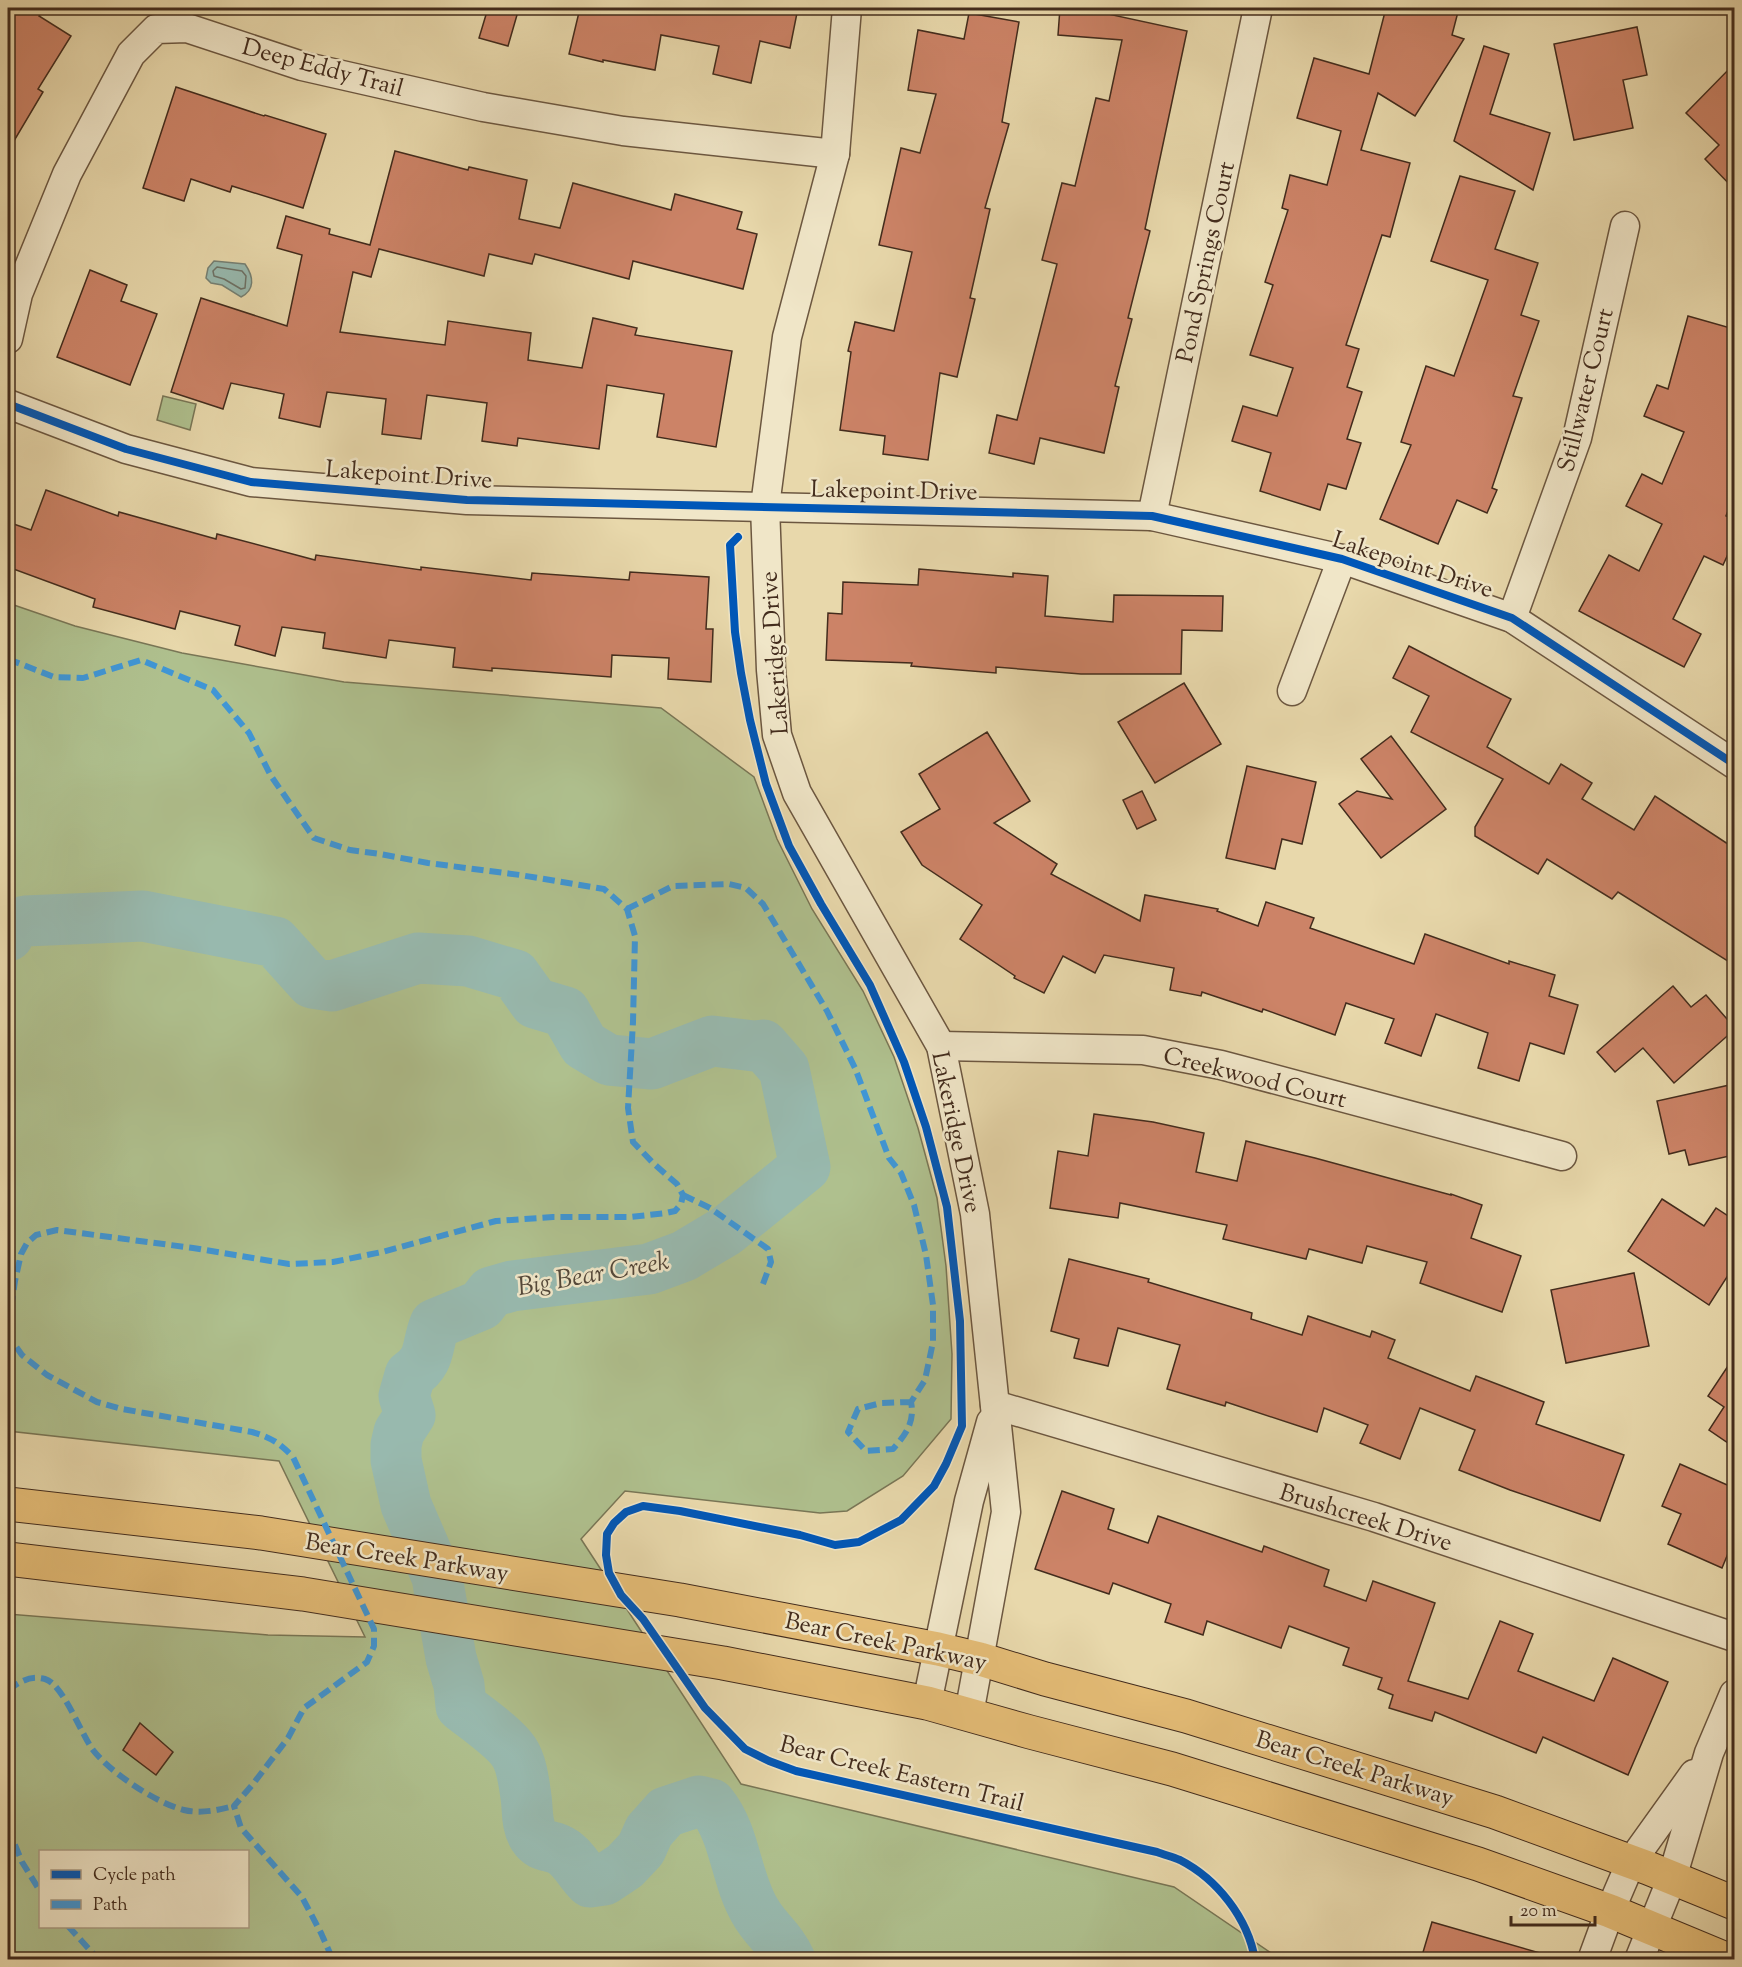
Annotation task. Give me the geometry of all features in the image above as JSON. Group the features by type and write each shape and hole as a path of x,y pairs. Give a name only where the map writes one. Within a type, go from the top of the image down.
{"main road":[{"name":"Bear Creek Parkway","path":"8,1504 261,1533 680,1600 938,1649 1186,1716 1495,1812 1631,1862 1734,1904"},
{"path":"8,1559 303,1594 723,1663 927,1703 1172,1769 1478,1864 1610,1911 1728,1959"}],"street":[{"name":"Lakeridge Drive","path":"847,8 835,154 787,338 765,506 771,670 777,735 796,793 941,1046 975,1214 1006,1512 969,1714"},
{"name":"Pond Springs Court","path":"1152,516 1258,8"},
{"name":"Deep Eddy Trail","path":"8,339 18,294 67,174 131,54 156,29 187,28 302,66 483,107 623,131 835,154"},
{"name":"Stillwater Court","path":"1512,618 1577,438 1625,226"},
{"name":"Lakepoint Drive","path":"8,404 126,449 251,482 467,500 1152,516 1342,559 1512,618 1734,764"},
{"path":"1292,691 1342,559"},
{"name":"Creekwood Court","path":"941,1046 1143,1050 1221,1065 1562,1156"},
{"name":"Lakeridge Drive","path":"927,1703 969,1501 995,1405"},
{"name":"Brushcreek Drive","path":"995,1405 1374,1517 1734,1637"},
{"path":"1639,1959 1672,1878 1709,1753 1734,1695"},
{"path":"1592,1959 1631,1862 1709,1753"}],"green space":[{"path":"163,396 196,404 190,430 157,420"},
{"path":"8,603 75,626 182,653 344,682 661,708 754,777 777,839 812,909 863,991 894,1057 918,1128 937,1198 946,1266 952,1354 951,1419 903,1476 847,1511 820,1513 625,1491 581,1539 741,1784 1174,1887 1280,1959 8,1959 8,1614 268,1635 365,1637 279,1461 8,1431"}],"water":[{"path":"214,261 245,264 252,283 249,291 241,297 222,285 211,283 206,278 208,268"}],"building":[{"path":"8,8 44,8 39,16 71,36 38,89 43,92 8,151"},
{"path":"488,8 519,8 508,46 479,38"},
{"path":"580,8 798,8 790,48 760,41 751,83 713,74 719,46 661,35 655,70 569,54"},
{"path":"1060,8 1094,8 1094,11 1187,31 1145,229 1150,231 1128,318 1132,319 1115,386 1119,387 1104,453 1040,438 1034,464 989,453 997,415 1017,420 1057,264 1042,260 1062,183 1075,186 1096,98 1109,101 1122,40 1058,35"},
{"path":"1386,8 1459,8 1452,35 1464,39 1415,116 1378,93 1361,150 1410,163 1390,237 1382,235 1346,345 1359,349 1347,387 1362,392 1347,439 1361,443 1346,489 1328,484 1320,510 1260,491 1271,453 1232,441 1243,406 1277,416 1293,368 1250,355 1273,285 1265,282 1288,210 1282,208 1290,175 1327,185 1341,131 1297,118 1314,58 1369,74"},
{"path":"969,13 1019,22 1002,122 1009,124 985,208 990,209 970,298 975,299 957,377 940,373 928,460 883,454 885,436 840,430 851,352 848,351 855,322 894,331 912,252 879,245 901,148 920,153 936,94 908,90 918,30 964,39"},
{"path":"1637,27 1647,75 1623,80 1633,128 1574,140 1554,44"},
{"path":"1484,46 1509,54 1490,114 1550,133 1533,190 1454,141"},
{"path":"1734,64 1734,189 1705,159 1719,145 1686,113"},
{"path":"176,87 326,134 303,208 232,186 230,192 191,179 184,201 143,188"},
{"path":"395,151 468,170 469,167 527,180 519,219 560,228 573,183 671,210 675,194 742,212 737,229 757,234 743,289 633,261 629,279 535,254 532,264 489,254 484,276 379,249 371,277 353,272 340,332 445,345 448,321 531,333 528,360 582,368 593,318 637,328 635,335 732,351 716,447 657,437 664,394 607,385 599,449 518,438 517,446 482,441 487,403 427,395 421,439 382,434 386,399 327,392 320,427 279,418 284,394 231,383 223,409 171,392 201,298 287,326 302,255 277,248 286,216 330,229 329,234 370,245"},
{"path":"1460,176 1515,191 1495,249 1538,263 1521,315 1539,321 1513,396 1522,398 1492,488 1497,490 1487,513 1457,500 1438,544 1380,519 1411,445 1401,442 1426,366 1454,376 1488,280 1431,261"},
{"path":"90,270 127,285 121,301 157,314 130,385 57,357"},
{"path":"1688,316 1734,329 1734,496 1726,516 1734,520 1734,541 1723,565 1704,556 1673,619 1701,634 1684,667 1579,611 1609,555 1639,571 1662,524 1626,506 1642,474 1662,484 1684,432 1644,416 1657,385 1668,389"},
{"path":"46,490 118,516 119,512 216,539 217,534 315,560 316,555 421,570 421,567 531,580 532,573 629,580 630,572 709,577 706,629 713,629 711,682 668,679 669,658 612,655 611,677 492,668 492,671 453,667 455,648 389,640 386,658 323,648 325,633 282,627 275,656 235,645 240,626 180,611 175,629 93,607 95,599 8,567 8,522 31,530"},
{"path":"919,569 1013,577 1013,573 1048,576 1045,616 1113,622 1114,595 1223,596 1222,631 1182,630 1181,674 1081,674 996,667 996,673 911,666 912,663 826,660 828,613 842,614 843,582 918,585"},
{"path":"1409,646 1511,699 1487,747 1549,784 1561,764 1592,783 1582,799 1634,830 1655,796 1734,848 1734,965 1618,892 1612,899 1547,859 1538,874 1475,836 1475,827 1503,779 1411,732 1429,696 1393,678"},
{"path":"1184,683 1221,744 1155,783 1118,722"},
{"path":"987,732 1030,801 994,823 1057,864 1051,874 1140,921 1145,895 1218,909 1217,911 1258,926 1266,902 1314,918 1310,928 1414,964 1425,934 1509,964 1509,961 1555,975 1549,996 1578,1005 1564,1054 1530,1043 1519,1081 1478,1068 1488,1033 1436,1014 1421,1056 1385,1043 1394,1019 1346,1003 1335,1035 1263,1009 1262,1012 1202,992 1201,996 1170,990 1174,968 1104,955 1095,973 1063,956 1044,993 1014,978 1015,976 960,939 982,905 922,865 901,832 940,809 919,774"},
{"path":"1391,736 1446,809 1381,858 1339,804 1357,791 1392,799 1361,759"},
{"path":"1247,766 1316,782 1302,844 1282,839 1275,869 1226,858"},
{"path":"1142,791 1156,820 1137,829 1123,800"},
{"path":"1673,986 1691,1007 1706,995 1734,1027 1734,1030 1674,1083 1643,1048 1615,1072 1597,1052"},
{"path":"1734,1084 1734,1155 1689,1165 1685,1150 1669,1154 1657,1101"},
{"path":"1094,1114 1153,1122 1204,1133 1196,1172 1237,1181 1246,1141 1451,1194 1482,1205 1471,1238 1521,1256 1502,1312 1420,1283 1427,1262 1367,1246 1362,1263 1309,1249 1306,1259 1223,1239 1227,1225 1120,1203 1118,1218 1050,1208 1058,1151 1088,1156"},
{"path":"1662,1199 1704,1226 1716,1208 1734,1220 1734,1266 1709,1305 1628,1251"},
{"path":"1069,1259 1149,1279 1148,1282 1252,1313 1251,1319 1302,1335 1308,1316 1370,1337 1372,1331 1395,1340 1388,1358 1470,1391 1476,1376 1544,1402 1536,1424 1624,1455 1600,1521 1459,1470 1475,1430 1420,1408 1400,1459 1360,1443 1368,1425 1324,1408 1317,1432 1226,1402 1225,1406 1167,1389 1180,1345 1118,1328 1108,1366 1074,1358 1079,1339 1051,1331"},
{"path":"1634,1273 1649,1346 1566,1363 1551,1290"},
{"path":"1734,1357 1734,1447 1709,1430 1724,1407 1708,1396"},
{"path":"1680,1464 1734,1488 1734,1539 1722,1568 1668,1544 1681,1514 1662,1506"},
{"path":"1062,1491 1114,1509 1108,1529 1148,1543 1158,1516 1262,1552 1264,1546 1329,1570 1324,1586 1366,1601 1373,1581 1435,1603 1408,1681 1468,1699 1500,1621 1533,1634 1518,1671 1594,1701 1613,1658 1668,1682 1628,1775 1543,1737 1536,1753 1435,1712 1432,1721 1389,1708 1393,1695 1378,1689 1382,1678 1343,1665 1349,1648 1289,1626 1281,1648 1207,1621 1203,1635 1165,1622 1171,1604 1113,1583 1109,1594 1035,1569"},
{"path":"140,1723 173,1752 156,1775 123,1750"},
{"path":"1432,1922 1540,1953 1539,1959 1421,1959"}],"waterway":[{"name":"Big Bear Creek","path":"8,936 12,928 25,921 143,916 275,942 312,983 332,986 418,958 468,961 515,975 535,1003 565,1012 584,1045 609,1060 652,1064 712,1041 763,1045 784,1069 805,1167 726,1231 684,1256 649,1269 512,1286 491,1292 481,1305 435,1324 425,1358 410,1375 404,1396 410,1415 399,1432 396,1460 406,1505 437,1577 451,1658 459,1685 461,1706 504,1740 517,1757 521,1768 530,1828 536,1840 563,1852 590,1882 604,1880 625,1866 641,1849 649,1831 666,1812 699,1801 711,1804 726,1829 748,1898 790,1960"}],"marked path":[{"path":"8,659 54,677 83,678 141,660 213,690 249,733 271,776 314,838 350,850 604,889 627,909 635,936 628,1108 633,1142 677,1184 683,1195 681,1204 675,1211 631,1217 553,1217 496,1221 382,1252 333,1262 289,1264 193,1248 57,1230 36,1235 27,1243 21,1254 8,1329 12,1341 22,1355 47,1375 97,1402 122,1409 252,1432 279,1444 293,1457 374,1629 374,1646 367,1662 304,1708 288,1738 234,1806 241,1828 302,1897 333,1960"},
{"path":"627,909 673,886 729,884 746,888 763,904 827,1011 855,1068 889,1158 901,1173 914,1205 926,1255 933,1305 933,1342 925,1380 911,1402 912,1416 905,1433 893,1449 866,1451 848,1432 858,1409 881,1403 911,1402"},
{"path":"683,1195 710,1208 768,1249 771,1262 763,1284"},
{"path":"8,1690 29,1679 45,1679 52,1683 65,1699 88,1743 101,1759 122,1777 160,1801 197,1812 234,1806"},
{"path":"8,1828 22,1862 39,1889"},
{"path":"70,1928 99,1960"}],"cycle path":[{"path":"8,404 126,449 251,482 467,500 1152,516 1342,559 1512,618 1734,764"},
{"name":"Bear Creek Eastern Trail","path":"738,537 730,545 735,632 750,720 766,784 789,846 870,985 904,1062 926,1127 947,1207 960,1321 962,1426 934,1486 901,1520 859,1542 835,1545 800,1535 680,1511 643,1506 626,1512 614,1523 607,1534 606,1555 609,1573 621,1595 643,1619 705,1708 745,1749 796,1771 1157,1852 1180,1860 1206,1878 1229,1901 1246,1929 1255,1960"}]}
